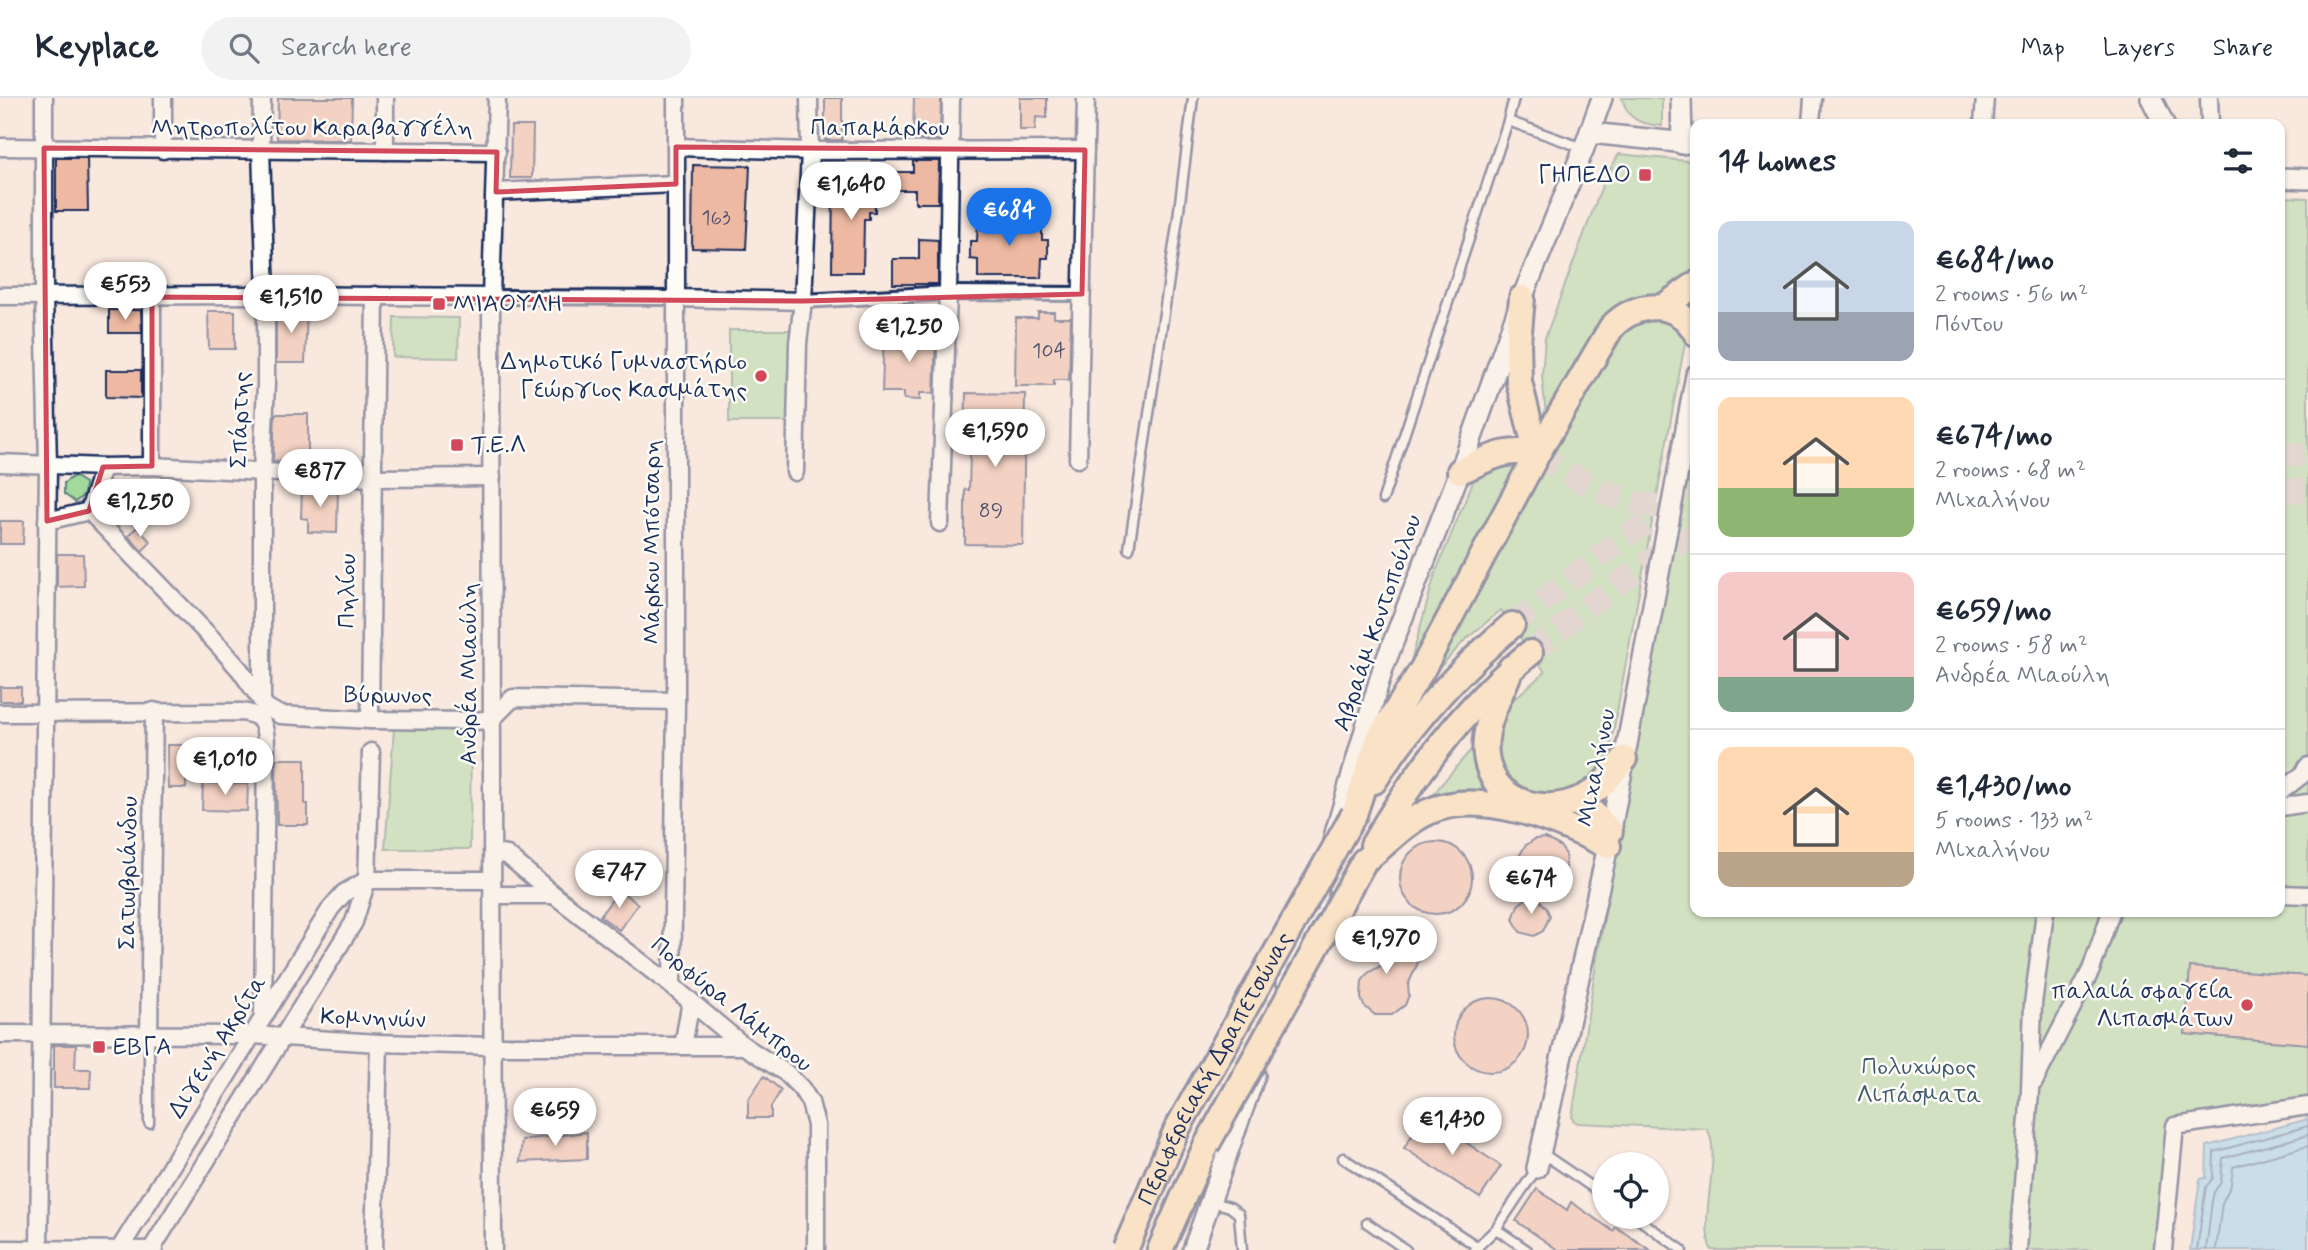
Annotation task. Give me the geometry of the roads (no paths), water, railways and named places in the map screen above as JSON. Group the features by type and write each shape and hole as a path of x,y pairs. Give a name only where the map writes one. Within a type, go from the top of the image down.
{"main road":[{"path":"1354,814 1379,738 1422,670 1537,454 1611,328 1620,318 1632,311 1663,307 1690,288"},
{"path":"1522,298 1518,343 1519,382 1537,454"},
{"path":"1663,307 1679,313 1690,323"},
{"path":"1460,471 1505,452 1515,450 1537,454"},
{"name":"Περιφερειακή Δραπετσώνας","path":"1125,1250 1177,1129 1383,767 1410,729 1441,693 1474,658 1512,625"},
{"name":"Περιφερειακή Δραπετσώνας","path":"1160,1250 1206,1146 1405,792 1465,715 1521,661 1486,737 1489,770 1507,792 1528,805 1550,807 1575,802"},
{"path":"1609,839 1592,812 1575,802 1602,786 1624,759"},
{"path":"1364,861 1410,822 1429,811 1465,804 1520,810 1609,839"}],"street":[{"path":"39,1249 48,465 44,296 44,98"},
{"path":"163,98 163,150"},
{"name":"Σπάρτης","path":"262,98 266,295 262,473 262,702"},
{"path":"385,98 385,151"},
{"name":"Ανδρέα Μιαούλη","path":"493,1250 491,297 497,98"},
{"name":"Μάρκου Μπότσαρη","path":"672,986 676,701 676,98"},
{"path":"795,472 798,343 803,301 810,151 809,98"},
{"path":"940,523 951,98"},
{"path":"1078,459 1086,98"},
{"name":"Αβραάμ Κοντοπούλου","path":"1193,1250 1313,910 1383,668 1460,471 1522,298 1602,98"},
{"path":"1587,141 1689,144 1681,98"},
{"path":"1811,119 1812,98"},
{"path":"1983,119 1985,98"},
{"path":"2151,98 2162,119"},
{"path":"2208,98 2210,119"},
{"name":"Μητροπολίτου Καραβαγγέλη","path":"0,147 497,152"},
{"name":"Παπαμάρκου","path":"676,147 810,151 1085,149"},
{"path":"2285,178 2308,178"},
{"path":"496,191 676,184"},
{"path":"0,296 375,295 803,301 948,293 1082,294"},
{"name":"Πηλίου","path":"370,720 375,295"},
{"path":"152,297 152,466"},
{"name":"Μιχαλήνου","path":"1538,1160 1609,839 1690,407"},
{"path":"0,463 152,466 372,478 492,477"},
{"path":"89,511 103,467"},
{"path":"47,521 89,511"},
{"path":"89,511 220,646 262,702"},
{"path":"492,719 513,698 676,701"},
{"name":"Βύρωνος","path":"262,702 280,715 370,720 492,719"},
{"name":"Σατωβριάνδου","path":"149,1035 154,711"},
{"path":"0,713 250,713 266,727 263,1017"},
{"path":"371,751 367,880 492,887 554,895"},
{"path":"2285,788 2302,775 2308,766"},
{"path":"2285,806 2308,803"},
{"name":"Πορφύρα Λάμπρου","path":"493,853 507,855 744,1046 786,1073 801,1088 810,1102 816,1125 816,1250"},
{"name":"Διγενή Ακρίτα","path":"119,1250 331,908 344,893 367,880"},
{"name":"Διγενή Ακρίτα","path":"152,1250 354,922 367,880"},
{"path":"2285,894 2308,895"},
{"path":"2018,1250 2030,1091 2033,1004 2044,917"},
{"path":"2030,1091 2091,970 2109,917"},
{"path":"683,1046 691,1002"},
{"name":"Κομνηνών","path":"0,1034 252,1035 379,1043 493,1046 744,1046"},
{"path":"374,1250 379,1043"},
{"path":"2163,1250 2175,1126 2308,1106"},
{"path":"0,1249 152,1250"}],"lane":[{"path":"1129,549 1193,98"},
{"path":"1383,499 1514,98"},
{"path":"1508,121 1587,141"},
{"path":"149,1035 149,1123"},
{"path":"1343,1158 1476,1248 1496,1229 1538,1160 1592,1189"},
{"path":"1210,1202 1230,1207 1240,1214 1242,1250"},
{"path":"1367,1223 1406,1250"},
{"path":"1496,1229 1527,1250"},
{"path":"1652,1229 1682,1250"}],"water":[{"path":"2308,1119 2308,1250 2190,1250 2200,1179 2206,1178 2207,1146"}],"tunnel":[{"path":"1537,454 1569,474 1619,498 1675,507"},
{"path":"2285,455 2308,454"},
{"path":"2285,491 2308,490"},
{"path":"1512,625 1623,538 1690,502"},
{"path":"1530,653 1631,574 1690,538"}],"place":[{"name":"ΓΗΠΕΔΟ","path":"1645,175"},
{"name":"ΜΙΑΟΥΛΗ","path":"439,304"},
{"name":"Δημοτικό Γυμναστήριο Γεώργιος Κασιμάτης","path":"761,376"},
{"name":"Τ.Ε.Λ","path":"457,445"},
{"name":"παλαιά σφαγεία Λιπασμάτων","path":"2247,1005"},
{"name":"ΕΒΓΑ","path":"99,1047"}],"park label":[{"name":"Πολυχώρος Λιπάσματα","path":"1919,1081"}]}
